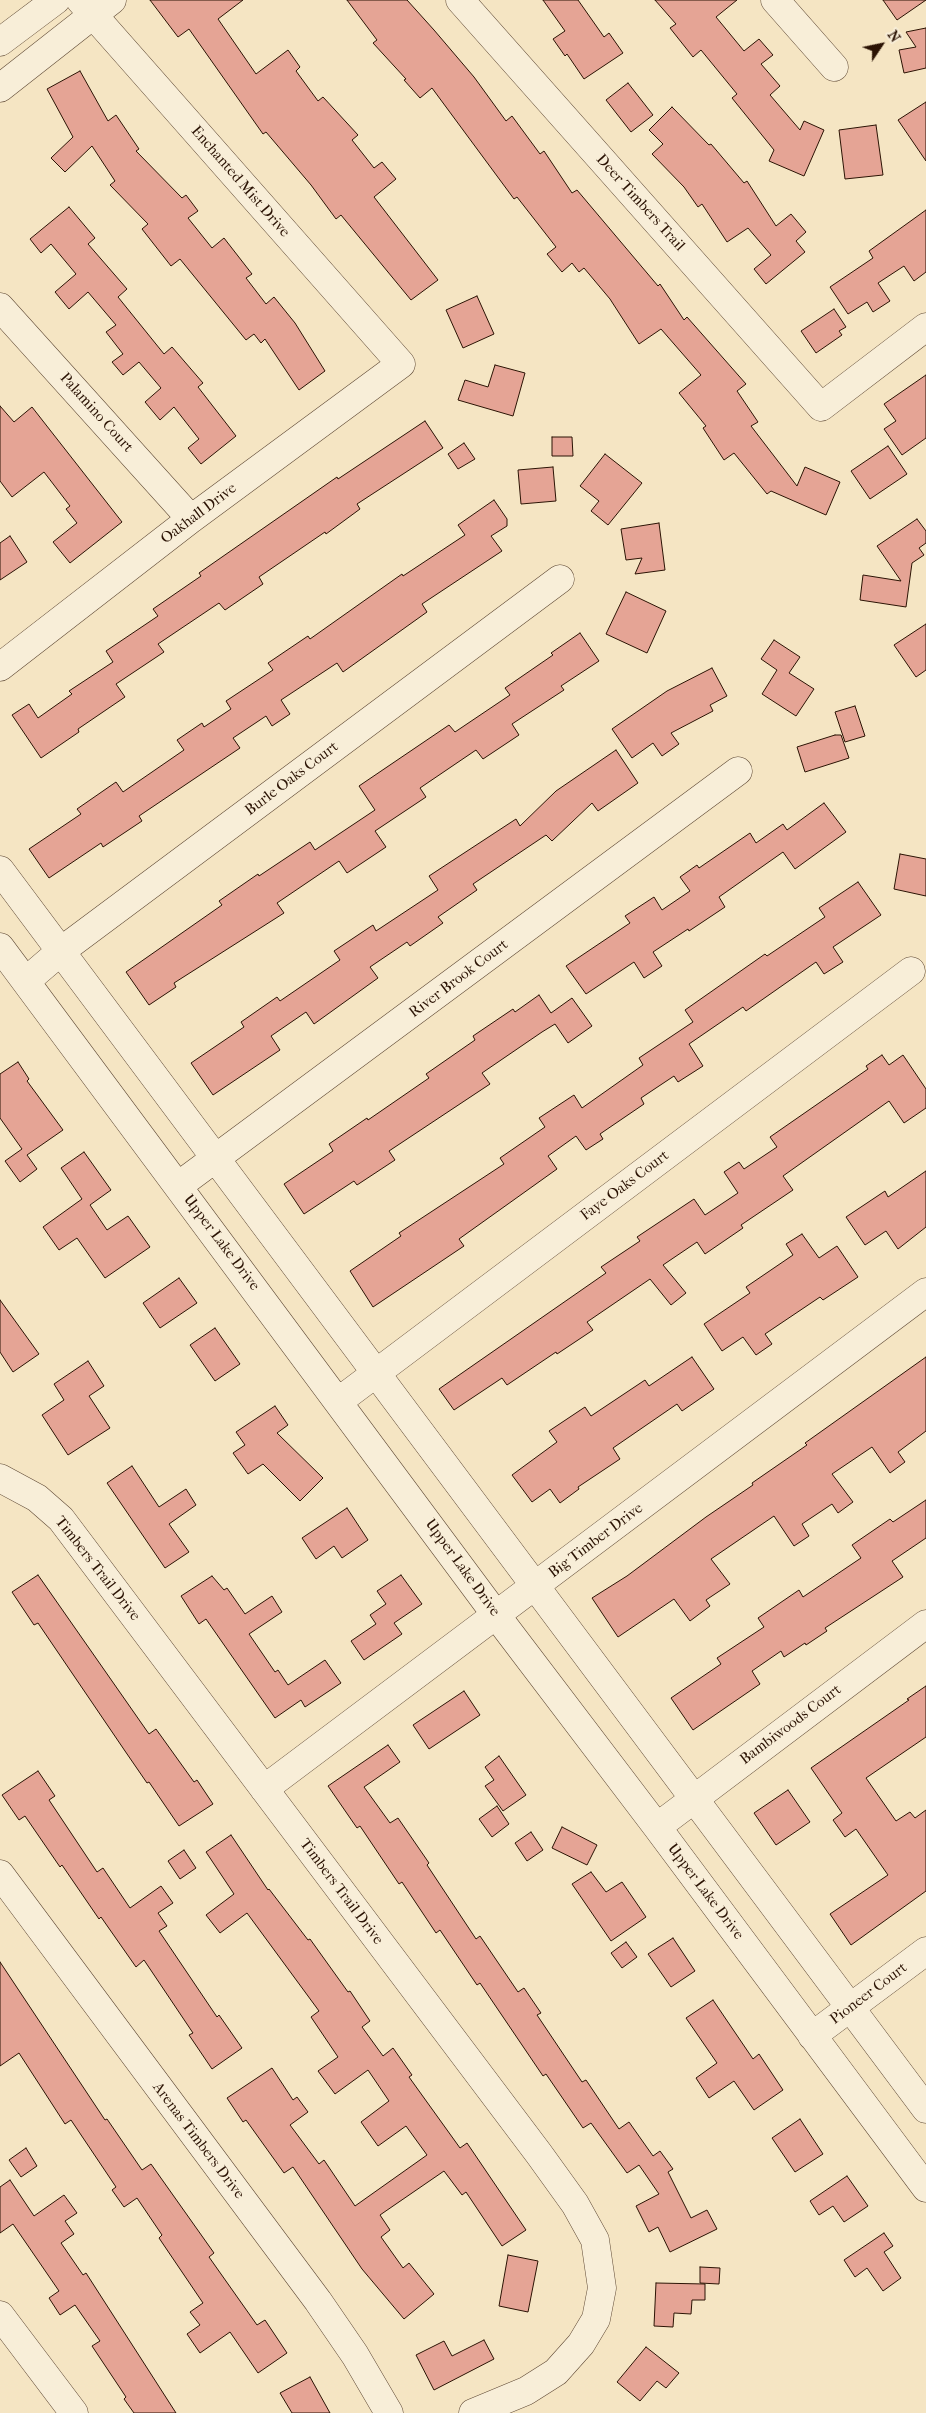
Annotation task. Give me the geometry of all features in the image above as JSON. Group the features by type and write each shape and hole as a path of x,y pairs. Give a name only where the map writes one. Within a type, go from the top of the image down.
{"street":[{"path":"0,42 56,0"},
{"name":"Deer Timbers Trail","path":"460,0 820,407 926,327"},
{"path":"776,0 834,67"},
{"path":"0,88 95,5"},
{"name":"Enchanted Mist Drive","path":"95,5 401,364"},
{"name":"Palamino Court","path":"0,307 191,519"},
{"name":"Oakhall Drive","path":"0,667 191,519 401,364"},
{"name":"Burle Oaks Court","path":"26,981 60,951 560,579"},
{"name":"River Brook Court","path":"178,1186 218,1159 738,771"},
{"path":"0,870 218,1159 375,1374 536,1586 926,2109"},
{"name":"Upper Lake Drive","path":"0,946 496,1615 657,1827 926,2188"},
{"name":"Faye Oaks Court","path":"339,1401 911,971"},
{"name":"Big Timber Drive","path":"264,1789 926,1292"},
{"name":"Timbers Trail Drive","path":"0,1478 37,1498 61,1520 575,2204 595,2240 602,2288 596,2319 581,2344 556,2372 526,2390 473,2413"},
{"name":"Bambiwoods Court","path":"657,1827 926,1624"},
{"name":"Arenas Timbers Drive","path":"0,1874 318,2301 355,2355 389,2413"},
{"name":"Pioneer Court","path":"812,2036 926,1951"},
{"path":"0,2315 74,2413"}],"building":[{"path":"150,0 243,0 218,19 256,74 288,50 300,67 296,71 318,101 323,97 358,135 352,140 374,168 382,162 396,179 374,197 438,280 411,300 341,215 336,219 311,185 266,132 263,134 189,29 178,37"},
{"path":"347,0 407,0 474,77 506,121 512,116 540,154 544,151 572,193 577,190 658,286 660,284 684,320 687,317 746,384 737,391 758,422 751,426 797,486 805,467 840,482 826,515 771,491 767,494 734,453 724,460 703,428 706,426 679,393 701,375 661,329 639,344 610,299 584,268 579,272 572,263 562,272 547,254 556,247 517,197 514,199 432,88 420,98 404,80 406,79 373,43 377,40"},
{"path":"543,0 578,0 604,37 609,33 623,53 584,79 567,54 565,56 553,39 565,31"},
{"path":"655,0 737,0 716,17 744,51 759,39 773,55 761,64 780,86 770,95 800,130 804,121 824,130 804,176 769,161 774,150 732,98 737,94 701,50 693,57 670,28 676,24"},
{"path":"883,0 926,0 897,20"},
{"path":"926,28 926,68 904,73 899,50 916,47 906,32"},
{"path":"80,71 108,121 116,115 139,149 136,151 182,198 186,195 198,211 188,218 212,248 224,238 252,274 246,278 266,304 274,297 295,323 325,371 299,390 265,339 261,343 254,334 246,340 180,259 171,266 142,229 148,224 110,185 115,181 92,146 65,172 51,158 73,137 47,89"},
{"path":"628,83 653,115 631,132 606,100"},
{"path":"926,102 926,161 898,120"},
{"path":"672,107 709,145 711,144 744,183 747,181 776,226 791,214 806,232 796,241 805,252 766,284 754,269 771,255 748,228 727,242 702,204 698,207 684,187 652,154 663,144 649,130"},
{"path":"876,125 883,175 845,179 839,130"},
{"path":"69,207 95,238 88,244 127,289 118,297 164,354 172,347 203,383 198,387 236,436 201,464 188,448 199,439 174,407 160,420 145,402 161,388 139,362 123,375 112,362 123,354 106,332 116,325 88,292 69,309 55,292 76,274 51,244 41,253 30,239"},
{"path":"926,210 926,272 914,281 904,266 878,283 890,301 873,312 867,302 848,314 830,287 873,258 869,251"},
{"path":"477,296 494,334 463,348 446,310"},
{"path":"834,309 846,327 839,331 842,335 816,353 801,331"},
{"path":"495,365 525,373 513,416 458,400 465,380 488,387"},
{"path":"926,375 926,438 902,455 884,429 896,421 884,404"},
{"path":"0,406 14,422 32,407 122,522 70,563 53,542 77,523 66,509 70,506 44,472 12,497 0,481"},
{"path":"425,421 443,448 357,504 360,509 326,534 325,532 259,577 263,584 225,610 219,603 158,644 164,652 116,684 125,697 78,729 79,732 41,758 12,715 29,704 38,718 72,694 69,691 113,662 106,651 158,616 153,609 201,576 199,573 337,477 338,479"},
{"path":"552,437 572,437 573,456 552,456"},
{"path":"464,443 475,459 458,469 448,454"},
{"path":"888,446 907,474 870,499 851,471"},
{"path":"605,454 642,483 608,525 591,511 599,501 580,486"},
{"path":"553,467 556,501 521,504 518,470"},
{"path":"494,500 507,519 507,526 491,536 502,551 422,604 427,612 343,672 337,663 281,700 290,714 272,726 266,716 233,738 240,748 139,816 142,821 103,847 101,843 49,878 29,849 81,814 77,809 116,782 123,792 184,750 177,740 202,723 204,727 231,709 226,701 273,670 268,663 308,636 310,639 402,574 403,576 465,535 458,525"},
{"path":"917,519 926,531 926,543 919,548 924,555 912,563 906,607 860,600 863,575 901,581 877,546"},
{"path":"659,523 665,570 635,574 642,558 626,560 621,529"},
{"path":"10,536 27,562 0,580 0,543"},
{"path":"626,592 666,611 647,653 606,634"},
{"path":"926,624 926,670 916,677 894,645"},
{"path":"580,633 599,661 561,686 564,690 512,724 519,735 483,759 476,750 420,788 426,797 375,831 386,847 347,873 339,861 277,903 284,913 174,983 176,987 149,1005 126,972 222,905 219,901 258,874 259,876 310,842 315,850 375,810 359,786 449,725 455,732 510,695 505,688 553,655 551,653"},
{"path":"774,640 800,657 789,673 814,689 796,716 762,694 777,670 761,659"},
{"path":"712,668 727,696 710,705 713,711 671,733 679,744 662,756 653,743 632,758 612,729 667,691"},
{"path":"855,706 865,736 845,742 835,712"},
{"path":"835,735 841,735 849,758 805,772 797,747"},
{"path":"616,750 638,783 598,811 592,803 552,841 546,835 473,884 477,890 438,917 443,923 410,946 407,942 370,967 378,978 314,1024 306,1012 271,1036 280,1050 213,1095 191,1063 244,1027 241,1022 277,997 280,1001 340,960 334,951 373,925 376,931 438,890 429,876 516,819 520,826 556,791"},
{"path":"824,803 846,832 795,869 783,852 719,897 725,907 653,952 662,966 644,978 634,962 586,994 566,966 630,923 625,916 654,897 662,910 690,891 680,877 697,865 699,868 750,833 756,843 783,824 787,830"},
{"path":"900,854 926,859 926,896 894,889"},
{"path":"858,882 881,915 833,947 843,962 824,974 816,962 746,1011 743,1007 689,1044 703,1066 678,1082 674,1076 641,1098 644,1104 600,1134 603,1139 586,1150 576,1136 548,1156 557,1169 459,1239 464,1246 373,1307 350,1271 401,1236 399,1233 504,1164 500,1158 545,1127 539,1118 574,1095 582,1108 643,1065 639,1058 693,1022 685,1010 765,954 767,956 825,917 819,908"},
{"path":"539,995 551,1013 572,998 592,1026 568,1043 555,1024 542,1032 482,1073 490,1084 389,1151 395,1160 357,1185 354,1181 304,1214 284,1184 333,1151 329,1144 429,1078 426,1074 475,1040 473,1036 513,1009 515,1012"},
{"path":"882,1055 889,1065 903,1055 926,1089 926,1108 904,1123 889,1101 783,1176 793,1190 741,1225 743,1228 705,1254 697,1242 663,1265 686,1293 671,1305 650,1279 587,1322 593,1330 507,1385 502,1378 454,1410 439,1389 606,1273 601,1267 640,1241 637,1237 694,1199 705,1215 738,1193 724,1172 739,1162 744,1169 777,1147 770,1137 868,1069 866,1066"},
{"path":"18,1062 29,1079 27,1081 63,1130 27,1155 37,1169 20,1182 5,1161 22,1149 0,1118 0,1074"},
{"path":"84,1152 111,1190 90,1205 107,1230 128,1216 150,1247 105,1278 77,1238 59,1250 43,1227 82,1199 61,1168"},
{"path":"926,1171 926,1227 898,1249 886,1231 865,1245 846,1217 885,1191 888,1197"},
{"path":"802,1234 819,1258 837,1246 858,1277 823,1300 820,1297 765,1334 772,1344 756,1355 743,1337 722,1351 704,1324 750,1293 746,1287 793,1255 786,1244"},
{"path":"179,1278 197,1303 160,1328 143,1303"},
{"path":"0,1300 39,1354 13,1372 0,1352"},
{"path":"215,1328 240,1364 215,1381 190,1345"},
{"path":"692,1357 714,1389 682,1411 677,1404 613,1448 620,1459 578,1487 579,1489 560,1503 550,1489 532,1502 512,1475 557,1442 549,1431 585,1407 591,1416 645,1380 649,1386"},
{"path":"926,1357 926,1431 898,1452 905,1462 890,1473 872,1447 832,1474 853,1502 838,1513 832,1504 802,1524 809,1536 794,1546 774,1516 711,1559 730,1584 706,1600 710,1606 690,1621 674,1599 618,1637 592,1598 627,1576 706,1517 753,1485 752,1483 807,1445 805,1443"},
{"path":"88,1361 104,1386 89,1396 110,1428 68,1455 42,1415 64,1400 54,1384"},
{"path":"275,1406 288,1425 277,1433 323,1478 300,1501 263,1464 248,1474 233,1453 245,1445 236,1432"},
{"path":"132,1466 159,1507 186,1489 196,1505 169,1524 189,1552 165,1568 107,1483"},
{"path":"926,1500 926,1538 892,1561 903,1577 825,1628 827,1631 806,1645 805,1643 784,1657 781,1651 752,1671 760,1684 693,1730 671,1698 721,1664 717,1658 764,1627 758,1618 799,1590 803,1597 861,1558 852,1545 890,1519 893,1522"},
{"path":"347,1508 368,1540 342,1558 334,1546 316,1559 302,1538"},
{"path":"38,1575 149,1734 156,1729 194,1782 197,1780 213,1804 179,1826 149,1782 147,1783 38,1623 34,1625 12,1592"},
{"path":"401,1575 422,1604 394,1623 402,1634 364,1660 351,1641 376,1624 370,1615 386,1604 377,1591"},
{"path":"212,1576 224,1590 227,1588 245,1614 272,1596 282,1612 249,1634 275,1672 278,1670 288,1685 325,1660 341,1683 305,1707 301,1700 275,1718 206,1619 199,1624 181,1596"},
{"path":"926,1686 926,1737 866,1778 896,1821 910,1812 915,1818 926,1810 926,1891 851,1945 830,1914 888,1875 856,1829 845,1837 833,1820 842,1813 811,1768 909,1700 907,1699"},
{"path":"464,1691 480,1715 429,1749 413,1725"},
{"path":"388,1745 400,1762 364,1787 390,1823 398,1818 429,1863 427,1865 476,1939 480,1936 518,1992 524,1988 541,2013 537,2015 582,2082 586,2080 619,2129 629,2122 653,2156 660,2151 673,2169 668,2172 691,2218 707,2210 717,2229 670,2252 658,2227 649,2232 636,2206 659,2194 639,2165 627,2173 591,2123 583,2128 546,2074 543,2076 480,1983 477,1985 440,1930 436,1933 402,1882 399,1884 360,1826 357,1828 328,1786"},
{"path":"499,1756 526,1795 503,1811 485,1786 494,1780 485,1767"},
{"path":"38,1771 55,1796 49,1800 97,1872 103,1868 130,1908 161,1886 173,1903 158,1913 167,1926 159,1931 217,2017 219,2015 242,2048 212,2069 189,2035 193,2033 144,1960 136,1967 101,1917 99,1919 62,1865 60,1867 25,1816 19,1820 2,1795"},
{"path":"788,1790 810,1822 776,1845 754,1813"},
{"path":"497,1806 509,1824 492,1837 479,1819"},
{"path":"562,1827 597,1845 587,1865 552,1848"},
{"path":"531,1832 543,1850 527,1861 515,1843"},
{"path":"231,1835 268,1890 308,1940 310,1939 348,1992 350,1991 370,2021 362,2027 383,2056 393,2048 412,2075 409,2077 460,2148 467,2143 526,2230 502,2246 466,2192 462,2195 444,2171 380,2215 390,2230 381,2237 403,2268 409,2263 434,2294 404,2319 362,2269 293,2167 284,2173 246,2120 243,2122 227,2098 272,2068 293,2100 297,2097 308,2112 290,2125 319,2164 324,2160 355,2206 427,2155 406,2126 378,2146 361,2122 389,2101 368,2070 335,2094 318,2071 338,2057 311,2017 319,2011 247,1913 220,1933 206,1915 234,1894 206,1852"},
{"path":"184,1850 196,1868 180,1879 168,1861"},
{"path":"591,1872 606,1892 622,1882 646,1917 611,1941 572,1884"},
{"path":"673,1938 695,1971 671,1987 648,1954"},
{"path":"626,1942 637,1957 622,1968 611,1953"},
{"path":"0,1962 105,2120 107,2119 142,2170 151,2164 214,2253 209,2257 257,2325 265,2320 287,2353 258,2373 230,2332 200,2353 187,2334 200,2325 190,2312 203,2303 159,2238 162,2235 137,2198 124,2207 112,2190 116,2187 71,2120 65,2124 19,2053 0,2066"},
{"path":"713,2000 753,2059 759,2054 783,2090 754,2110 734,2081 709,2098 696,2078 717,2063 686,2018"},
{"path":"800,2119 823,2154 795,2172 772,2138"},
{"path":"26,2148 37,2166 21,2177 9,2160"},
{"path":"847,2176 868,2206 844,2222 833,2206 819,2215 810,2201"},
{"path":"10,2180 34,2216 64,2195 77,2213 65,2221 74,2234 61,2243 83,2275 86,2273 176,2413 134,2413 124,2399 126,2397 92,2346 100,2341 75,2305 60,2315 49,2298 59,2291 13,2224 0,2233 0,2187"},
{"path":"884,2233 893,2246 884,2252 901,2278 883,2291 867,2268 855,2277 844,2260"},
{"path":"508,2255 538,2261 528,2312 499,2306"},
{"path":"700,2267 720,2268 719,2284 700,2283"},
{"path":"656,2283 705,2284 705,2300 692,2300 691,2314 674,2313 673,2327 654,2326"},
{"path":"484,2340 494,2359 434,2390 416,2355 444,2341 452,2356"},
{"path":"646,2347 679,2373 666,2388 657,2381 640,2401 617,2382"},
{"path":"310,2377 330,2413 292,2413 280,2393"}]}
